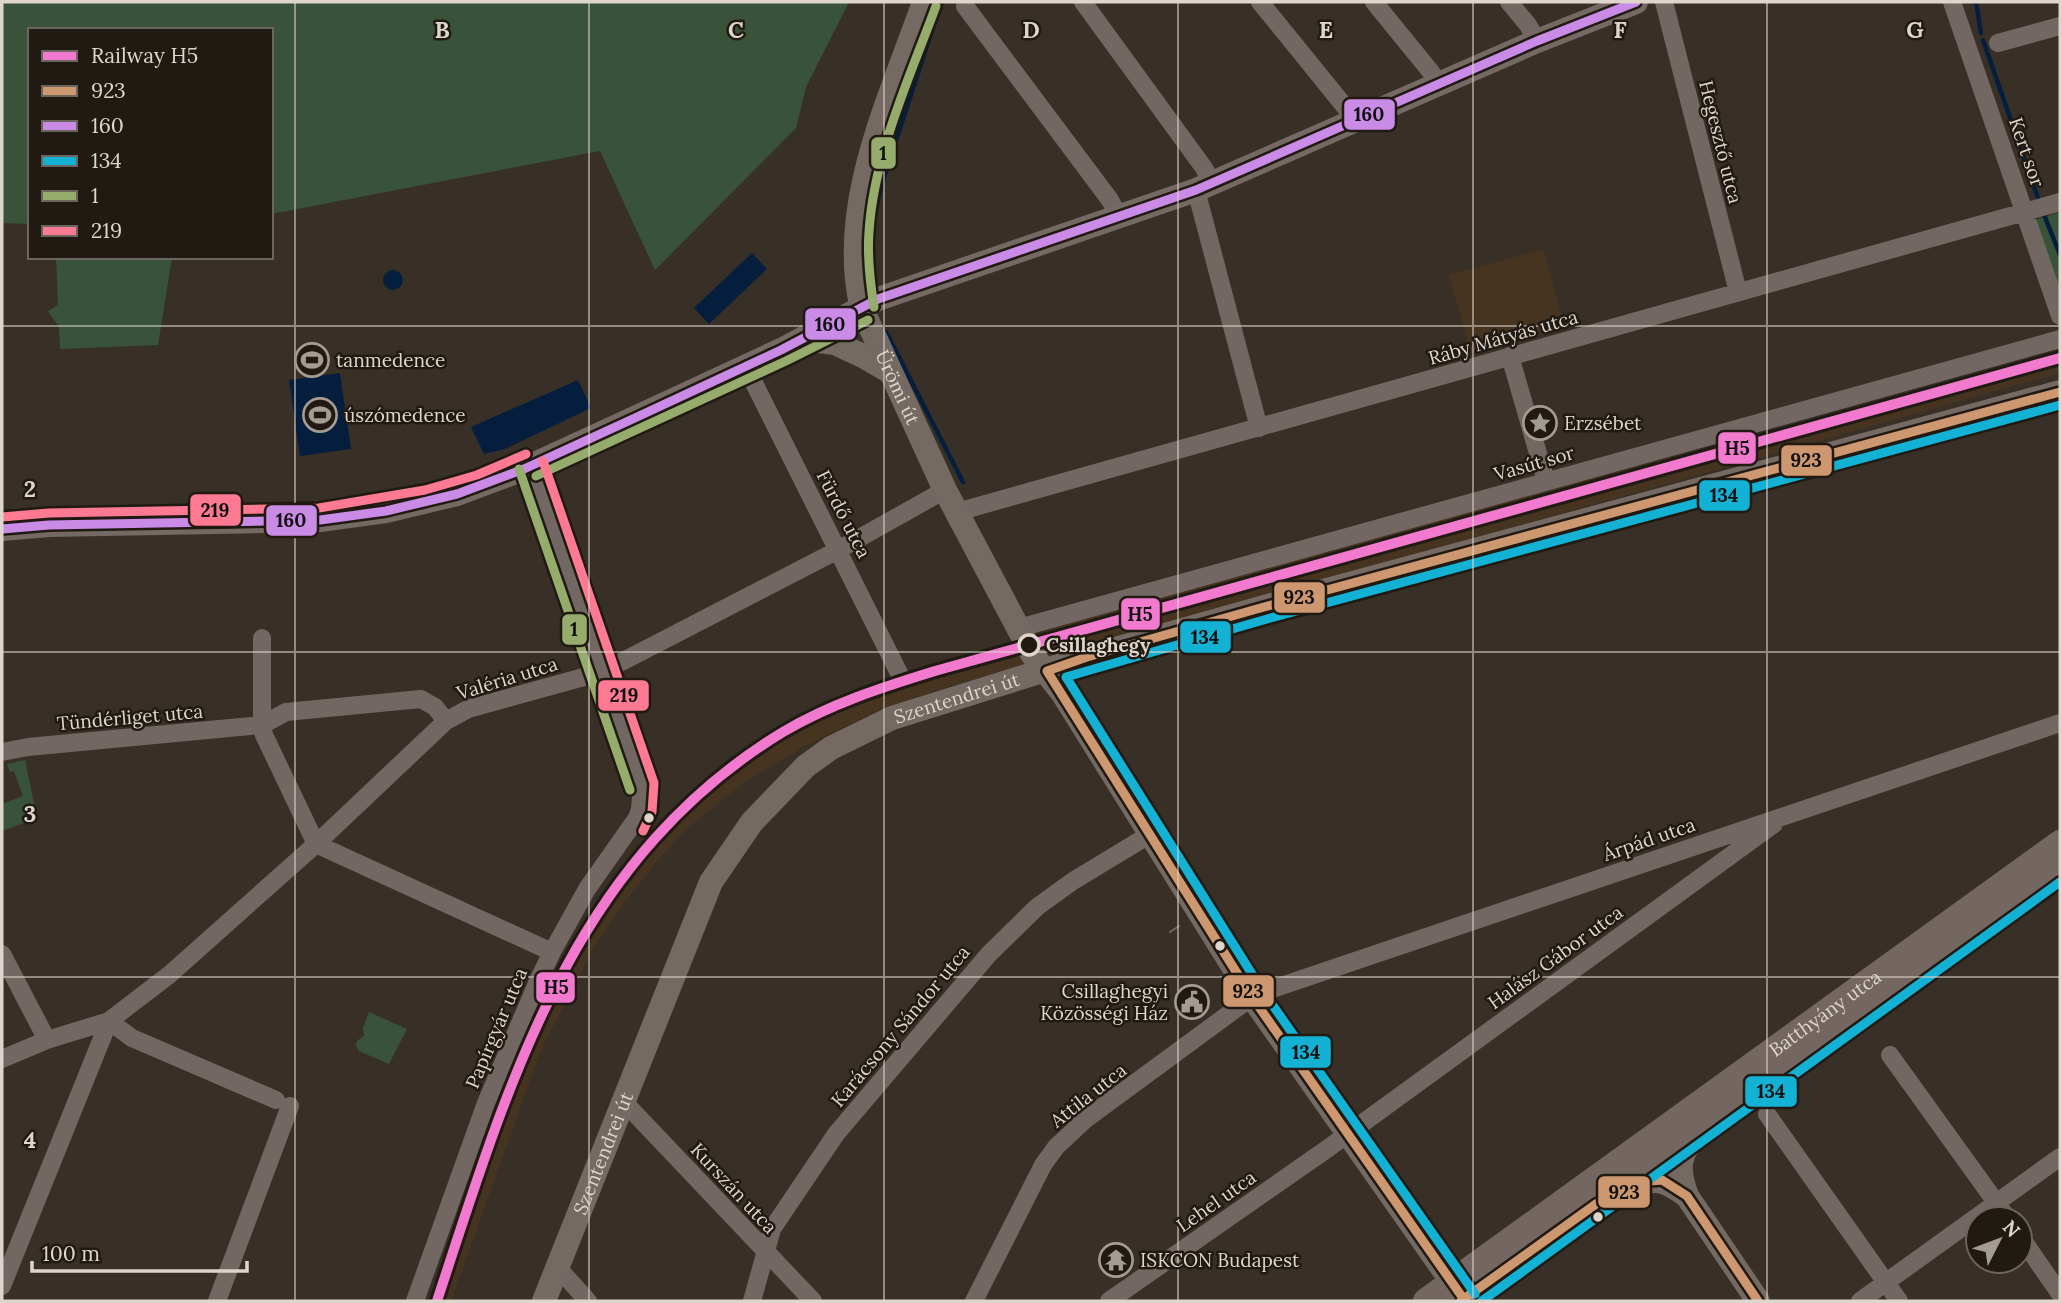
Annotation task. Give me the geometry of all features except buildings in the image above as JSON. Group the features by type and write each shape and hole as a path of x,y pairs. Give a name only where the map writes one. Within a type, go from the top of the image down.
{"main road":[{"name":"Batthyány utca","path":"1460,1296 2060,843"},
{"name":"Batthyány utca","path":"1460,1296 1596,1204 2060,867"},
{"path":"1426,1301 1460,1296"}],"street":[{"name":"Ürömi út","path":"924,2 874,143 864,186 856,243 858,292 862,309 945,490 1032,654 1047,671 1252,997 1460,1296"},
{"path":"1083,2 1204,168 1204,186 1259,428"},
{"path":"1260,2 1346,108 1354,122"},
{"path":"1374,2 1431,72 1438,85"},
{"path":"1509,2 1537,41"},
{"path":"2,529 49,525 320,520 356,516 457,494 531,465 897,292 1204,186 1537,41 1636,2"},
{"name":"Hegesztő utca","path":"1664,2 1738,292"},
{"name":"Kert sor","path":"1952,2 2042,207 2060,316"},
{"path":"965,6 1112,203 1118,215"},
{"path":"1998,43 2060,26"},
{"name":"Ráby Mátyás utca","path":"957,512 2042,207"},
{"path":"802,339 835,343 889,371"},
{"name":"Vasút sor","path":"1019,628 2060,339"},
{"path":"1510,356 1546,481"},
{"name":"Fürdő utca","path":"749,373 900,675"},
{"name":"Szentendrei út","path":"544,1301 711,882 752,822 806,766 831,748 864,730 904,714 1087,657 2060,392"},
{"path":"531,465 602,672"},
{"name":"Valéria utca","path":"109,1021 183,963 316,844 446,721 468,709 602,672 838,550 945,490"},
{"path":"262,638 262,725 271,751 316,844 552,952"},
{"name":"Papírgyár utca","path":"415,1301 486,1103 552,952 587,889 637,818 642,786 602,672"},
{"name":"Tündérliget utca","path":"2,752 28,747 262,725 286,712 421,699 435,707 446,721"},
{"name":"Árpád utca","path":"1252,997 2060,723"},
{"name":"Halász Gábor utca","path":"1347,1133 1787,814"},
{"name":"Karácsony Sándor utca","path":"752,1301 772,1229 836,1134 989,954 1037,907 1149,835"},
{"path":"1709,840 1720,865"},
{"path":"2,954 47,1040"},
{"name":"Attila utca","path":"974,1301 1044,1165 1056,1147 1086,1119 1252,997"},
{"path":"2,1059 47,1040 109,1021"},
{"path":"109,1021 132,1038 283,1103 217,1301"},
{"path":"2,1286 109,1021"},
{"path":"1890,1055 1997,1203"},
{"name":"Kurszán utca","path":"625,1103 813,1301"},
{"path":"1768,1114 1899,1301"},
{"path":"1704,1124 1688,1144 1679,1165 1680,1177 1687,1196 1758,1301"},
{"name":"Lehel utca","path":"1109,1301 1347,1133"},
{"path":"1860,1301 2060,1157"},
{"path":"1596,1204 1650,1181 1662,1180 1687,1196"},
{"path":"2034,1256 2060,1294"},
{"path":"558,1268 588,1301"}],"shaded area":[{"path":"1543,249 1564,324 1471,353 1449,275"},
{"path":"2060,353 2060,373 957,684 879,710 805,746 742,784 688,828 627,899 594,947 541,1050 451,1301 432,1301 524,1041 578,935 610,887 673,812 715,774 786,725 832,701 875,685 1025,640 1024,638 1055,628 1055,623 1323,548 1326,556 1334,550 1434,521"}],"green space":[{"path":"2,2 849,2 806,87 796,128 655,270 600,151 273,214 273,28 28,28 28,224 2,223"},
{"path":"2060,212 2060,302 2035,220"},
{"path":"56,259 172,259 158,345 60,349 59,327 48,311 58,305"},
{"path":"25,760 37,818 2,831 2,804 23,796 14,771 10,772 7,764"},
{"path":"369,1012 407,1029 389,1064 359,1051 356,1046 357,1041 364,1036 363,1028"}],"water":[{"path":"752,253 767,269 709,324 694,308"},
{"path":"393,270 400,273 403,280 400,287 393,290 386,287 383,280 386,273"},
{"name":"úszómedence","path":"340,373 351,449 300,456 289,380"},
{"path":"578,380 591,408 505,449 484,454 471,427"}],"waterway":[{"path":"871,265 873,227 880,191 942,2"},
{"path":"1976,2 1981,33"},
{"path":"1983,40 2040,204"},
{"path":"2043,212 2060,255"},
{"path":"886,332 963,482"}],"tram line":[{"path":"1170,932 1179,926"}],"rail line":[{"name":"H5","path":"437,1301 522,1058 558,982 600,911 650,844 711,784 783,732 838,705 935,671 2060,358"}],"transit line":[{"name":"160","path":"2,529 49,525 320,520 386,511 457,494 524,469 637,417 781,350 878,299 1196,190 1537,41 1636,2"},
{"name":"1","path":"874,307 868,242 872,203 894,117 936,6"},
{"name":"1","path":"536,476 786,361 868,320"},
{"name":"923","path":"1047,671 1087,657 1264,607 2060,392"},
{"name":"134","path":"1475,1294 1262,990 1066,677 1267,619 2060,405"},
{"name":"219","path":"2,517 49,513 319,508 425,490 477,475 526,454"},
{"name":"219","path":"543,461 654,783 652,812 643,831"},
{"name":"1","path":"519,469 630,790"},
{"name":"923","path":"1047,671 1252,997 1465,1301"},
{"name":"134","path":"1482,1301 2060,882"},
{"name":"923","path":"1461,1301 1596,1204 1650,1181 1662,1180 1687,1196 1758,1301"}],"place":[{"name":"tanmedence","path":"312,360"},
{"name":"úszómedence","path":"320,415"},
{"name":"Erzsébet","path":"1540,423"},
{"name":"Csillaghegy","path":"1029,645"},
{"name":"Csillaghegyi Közösségi Ház","path":"1192,1002"},
{"name":"ISKCON Budapest","path":"1116,1260"}]}
